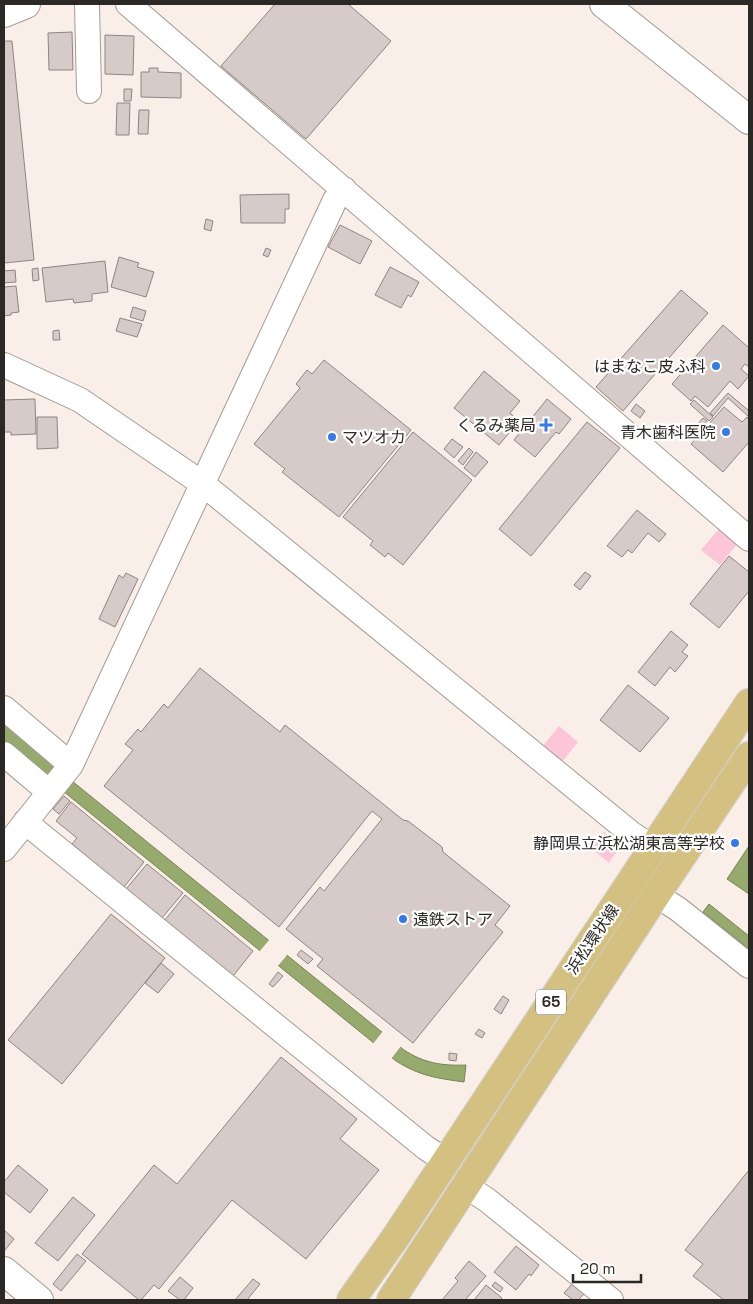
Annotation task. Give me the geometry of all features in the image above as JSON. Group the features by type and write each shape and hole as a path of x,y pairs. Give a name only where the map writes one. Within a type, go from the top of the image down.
{"main road":[{"name":"浜松環状線","path":"351,1300 446,1161 749,703"},
{"name":"浜松環状線","path":"391,1300 749,756"}],"street":[{"path":"4,13 26,4"},
{"path":"87,4 89,91"},
{"path":"128,4 749,539"},
{"path":"604,4 749,120"},
{"path":"4,848 71,765 334,200 344,189"},
{"path":"4,365 80,400 203,484 625,828 653,848"},
{"path":"4,708 71,765"},
{"path":"4,754 49,792"},
{"path":"25,822 426,1148 446,1161"},
{"path":"656,895 678,909 749,966"},
{"path":"466,1186 487,1200 611,1300"},
{"path":"4,1272 39,1300"}],"shaded area":[{"path":"719,529 737,544 720,565 701,550"},
{"path":"4,724 56,768 48,778 4,741"},
{"path":"559,726 578,742 561,763 542,747"},
{"path":"72,781 404,1050 434,1063 466,1065 464,1082 429,1076 396,1061 63,791"},
{"path":"604,832 620,846 609,863 591,848"},
{"path":"749,846 749,894 727,879"},
{"path":"709,904 749,936 749,949 703,912"}],"pier":[{"path":"270,939 288,954 277,967 259,952"},
{"path":"383,1031 401,1046 391,1059 372,1045"}],"building":[{"path":"275,4 348,4 391,41 306,139 221,66"},
{"path":"72,32 73,70 49,70 48,33"},
{"path":"105,35 134,36 133,75 105,74"},
{"path":"4,41 12,41 34,260 4,263"},
{"path":"149,68 158,68 158,72 181,73 181,98 141,97 141,72 149,72"},
{"path":"124,89 132,89 131,101 124,101"},
{"path":"117,103 130,103 129,135 116,135"},
{"path":"139,110 149,110 148,134 138,134"},
{"path":"289,194 289,209 285,209 285,223 241,223 240,195"},
{"path":"206,219 213,221 211,231 204,229"},
{"path":"340,225 372,241 360,264 328,247"},
{"path":"266,248 271,250 268,257 263,255"},
{"path":"119,257 139,263 137,267 154,272 146,297 111,287"},
{"path":"105,261 108,292 92,294 92,301 74,303 73,299 46,302 42,268"},
{"path":"390,267 419,282 411,297 408,295 401,308 375,295"},
{"path":"38,268 39,280 33,281 32,269"},
{"path":"15,270 16,282 4,283 4,271"},
{"path":"16,286 19,312 4,316 4,287"},
{"path":"681,290 708,313 623,411 596,387"},
{"path":"133,307 146,311 143,321 130,317"},
{"path":"120,318 142,324 137,337 116,331"},
{"name":"はまなこ皮ふ科","path":"723,325 749,348 749,367 745,364 741,369 749,376 738,389 730,381 708,407 695,396 691,401 672,384"},
{"path":"59,330 60,340 53,340 53,331"},
{"name":"マツオカ","path":"324,360 411,430 339,517 282,472 285,469 254,444 300,388 296,384 307,370 312,374"},
{"path":"484,371 520,401 510,413 519,421 499,445 454,408"},
{"path":"728,393 749,411 749,417 728,398 713,416 710,413"},
{"path":"35,399 36,434 11,435 11,432 4,432 4,400"},
{"name":"くるみ薬局","path":"547,399 571,419 559,434 556,432 535,457 514,440"},
{"path":"694,400 713,417 709,421 690,404"},
{"path":"636,404 645,411 640,418 631,411"},
{"name":"青木歯科医院","path":"724,407 742,422 747,417 749,420 749,442 723,472 691,444"},
{"path":"37,417 57,417 58,448 37,449"},
{"path":"703,418 707,421 700,430 696,426"},
{"path":"587,422 620,448 531,556 499,529"},
{"path":"413,432 472,480 403,565 388,553 385,557 370,545 373,541 343,517"},
{"path":"452,439 463,447 454,458 444,449"},
{"path":"469,448 473,452 463,465 458,461"},
{"path":"476,452 488,462 475,477 464,468"},
{"path":"637,510 666,534 659,542 648,533 632,553 628,550 622,557 607,546"},
{"path":"729,556 749,572 749,591 719,628 690,604"},
{"path":"585,572 591,576 580,590 574,585"},
{"path":"126,573 138,579 115,627 99,619 119,575 123,578"},
{"path":"671,631 688,645 682,652 688,656 675,672 670,667 655,686 638,672"},
{"path":"200,668 280,732 285,725 403,820 408,821 442,847 443,852 510,906 495,925 503,932 413,1043 317,966 323,959 286,929 320,887 324,891 382,819 372,811 279,927 104,786 133,750 125,744 138,729 141,732 164,704 168,708"},
{"path":"628,685 669,718 640,752 600,720"},
{"path":"64,796 70,801 59,814 53,809"},
{"path":"71,802 144,862 124,887 72,844 77,838 56,821"},
{"path":"147,864 183,893 162,918 126,889"},
{"path":"185,895 253,951 233,976 165,920"},
{"path":"111,914 165,958 62,1084 8,1040"},
{"path":"301,950 313,959 308,964 297,955"},
{"path":"161,963 174,974 158,993 145,983"},
{"path":"278,972 283,976 273,987 269,984"},
{"path":"503,996 509,1000 501,1014 494,1009"},
{"path":"479,1029 485,1033 482,1038 475,1034"},
{"path":"449,1053 457,1054 456,1061 449,1060"},
{"path":"281,1057 357,1119 340,1139 379,1170 306,1259 232,1200 159,1289 154,1285 139,1300 82,1254 154,1165 177,1184"},
{"path":"18,1165 48,1190 30,1213 4,1192 4,1182"},
{"path":"749,1170 749,1300 724,1300 693,1276 703,1264 685,1250"},
{"path":"73,1197 95,1215 58,1261 35,1243"},
{"path":"4,1230 14,1239 5,1250 4,1249"},
{"path":"516,1246 539,1265 531,1276 529,1274 516,1290 494,1272"},
{"path":"77,1254 86,1261 61,1291 53,1284"},
{"path":"469,1261 486,1276 465,1300 442,1300 458,1281 455,1278"},
{"path":"180,1277 193,1288 184,1300 180,1300 168,1291"},
{"path":"253,1279 260,1284 247,1300 235,1300"},
{"path":"495,1282 503,1288 500,1292 492,1286"},
{"path":"573,1283 585,1293 578,1300 573,1300 564,1293"},
{"path":"486,1285 502,1298 500,1300 474,1300"}],"place":[{"name":"はまなこ皮ふ科","path":"716,366"},
{"name":"くるみ薬局","path":"546,425"},
{"name":"青木歯科医院","path":"726,432"},
{"name":"マツオカ","path":"332,437"},
{"name":"静岡県立浜松湖東高等学校","path":"735,843"},
{"name":"遠鉄ストア","path":"403,919"}]}
